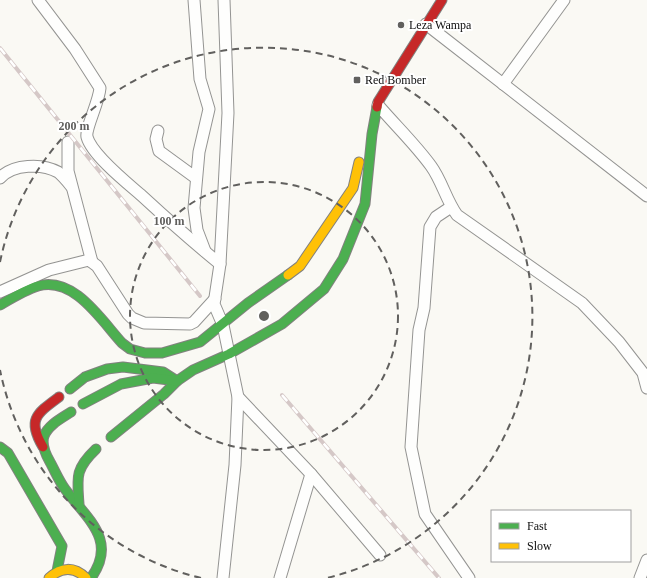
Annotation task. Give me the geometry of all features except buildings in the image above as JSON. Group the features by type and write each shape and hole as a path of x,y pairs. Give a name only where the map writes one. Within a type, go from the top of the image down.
{"highway":[{"path":"364,120 378,105 442,0"},
{"path":"111,437 164,394 177,381 193,370 229,354 261,337 288,319 324,288 343,259 365,204 372,134 378,105"},
{"path":"0,305 35,286 52,284 62,285 71,289 79,296 122,343 130,349 145,353 162,352 200,342 248,304 300,266 353,188 359,171 360,156"},
{"path":"70,389 85,377 107,369 123,367 163,372 177,381"},
{"path":"82,404 121,384 153,378 177,381"},
{"path":"59,397 41,411 35,419 33,427 36,436 67,491 79,504 96,528 103,548 100,564 91,578"},
{"path":"43,447 44,436 48,430 71,412"},
{"path":"0,447 8,453 62,546 57,571"},
{"path":"79,504 77,473 80,464 96,449"},
{"path":"49,578 57,571 72,569 81,573 86,578"}],"street":[{"path":"38,0 75,49 100,88 94,113 87,129 88,140 101,157 119,176 220,264"},
{"path":"194,0 200,78 209,105 209,112 200,145 196,178 194,220 205,252"},
{"path":"223,578 235,465 238,397 223,325 216,309 215,299 220,264 228,113 224,0"},
{"path":"503,84 564,0"},
{"path":"426,24 647,196"},
{"path":"378,105 431,166 442,183 451,207 463,221 553,281 582,303 645,371 647,388"},
{"path":"158,131 156,139 159,151 196,178"},
{"path":"68,142 68,171 92,262"},
{"path":"0,178 12,169 42,167 57,172 72,186"},
{"path":"451,207 436,217 430,227 424,308 419,330 411,447 425,514 469,578"},
{"path":"0,292 50,270 84,260 92,262 97,266 128,314 132,318 144,323 190,324 215,299"},
{"path":"238,397 311,474 380,555"},
{"path":"280,578 311,474"},
{"path":"640,578 647,560"}],"railway":[{"path":"0,48 200,296"},
{"path":"282,395 439,578"}],"traffic: fast":[{"path":"83,404 121,384 153,378 177,381 193,370 229,354 282,324 324,289 343,259 365,204 372,134 377,107"},
{"path":"0,305 23,292 38,286 51,285 63,287 86,302 122,343 130,349 145,353 162,353 200,342 248,303 288,275"},
{"path":"70,389 85,377 107,369 123,367 163,372 177,381 164,394 111,437"},
{"path":"71,412 56,422 46,432 43,439 44,450 61,483 96,530 100,541 101,552 99,564 91,578"},
{"path":"0,447 8,453 62,546 57,571"},
{"path":"79,504 79,474 84,462 96,449"}],"traffic: slow":[{"path":"288,275 300,266 353,188 359,162"},
{"path":"49,578 58,572 68,569 77,571 86,578"}],"traffic: jam":[{"path":"377,107 378,102 442,0"},
{"path":"43,447 36,430 36,418 45,408 59,397"}],"place":[{"name":"Leza Wampa","path":"401,25"},
{"name":"Red Bomber","path":"357,80"}]}
